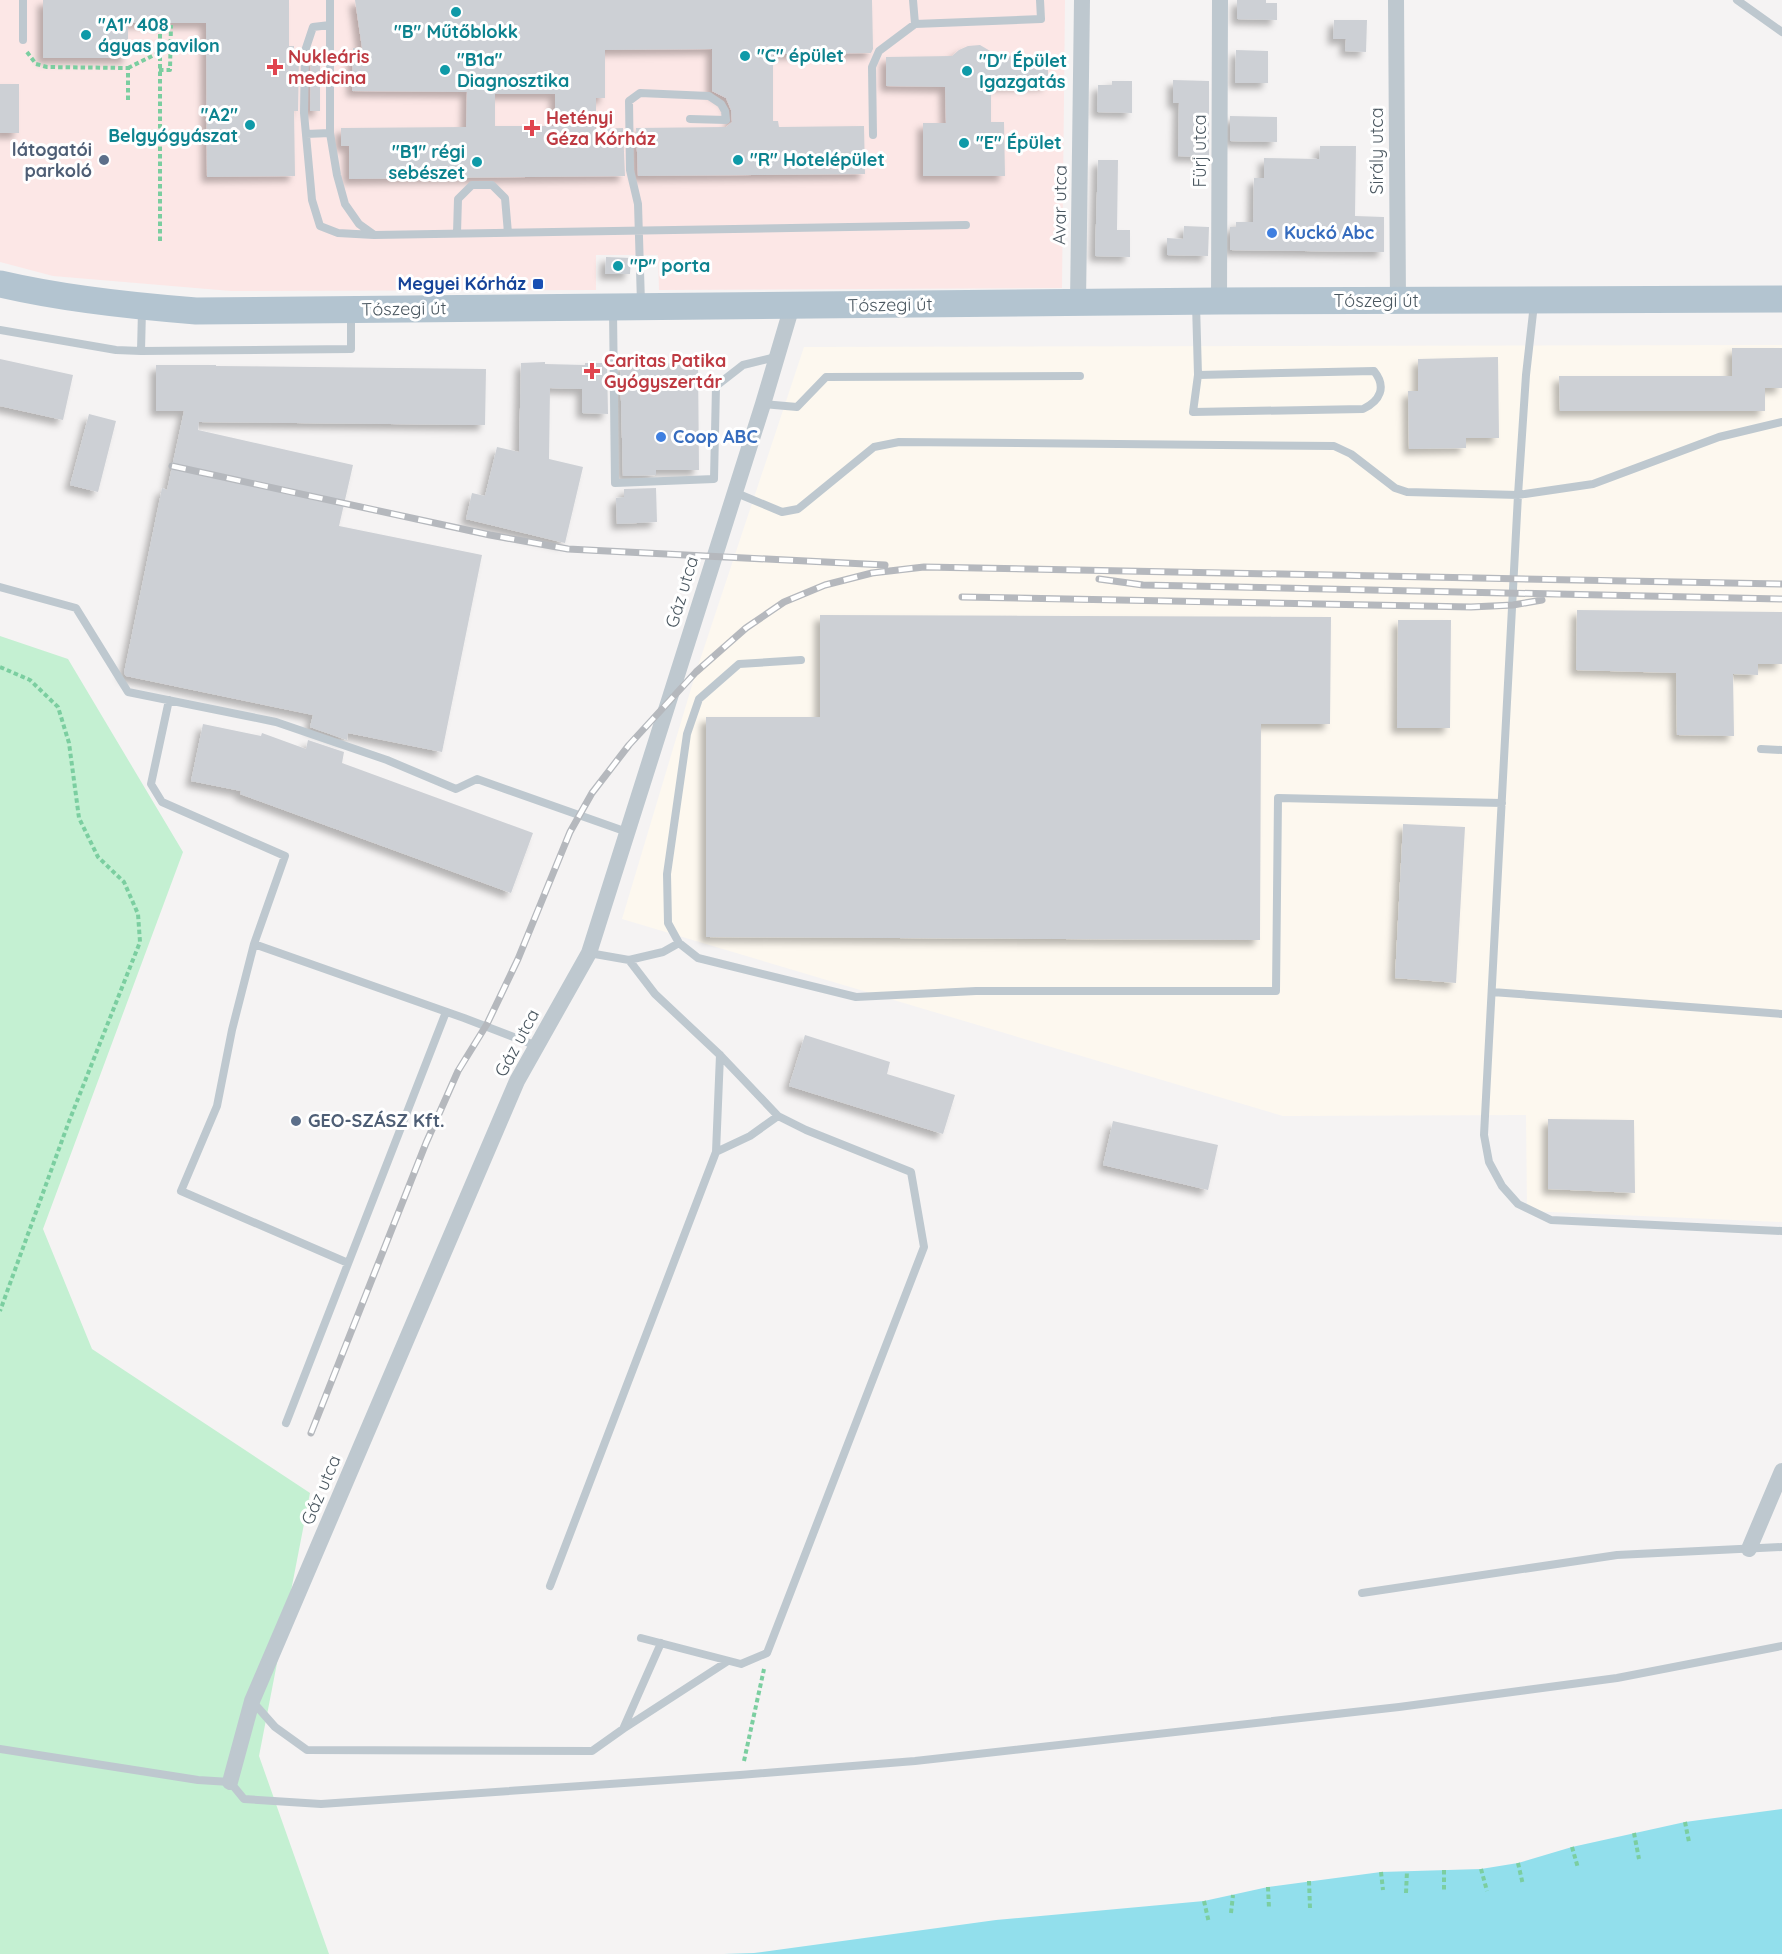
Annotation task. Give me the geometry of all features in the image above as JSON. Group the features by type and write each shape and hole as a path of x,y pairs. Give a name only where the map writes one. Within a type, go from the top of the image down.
{"main road":[{"name":"Tószegi út","path":"0,285 142,307 196,311 1782,299"}],"street":[{"name":"Avar utca","path":"1077,303 1082,0"},
{"name":"Fürj utca","path":"1207,302 1220,0"},
{"name":"Sirály utca","path":"1396,0 1398,302"},
{"name":"Gáz utca","path":"230,1782 252,1701 517,1081 589,953 792,306"},
{"path":"1749,1549 1782,1471"}],"lane":[{"path":"23,0 24,40"},
{"path":"330,0 330,133 337,175 345,204 359,224 374,235"},
{"path":"913,0 915,24"},
{"path":"873,135 872,67 879,51 915,24 1041,19 1040,0"},
{"path":"1737,0 1782,32"},
{"path":"330,25 313,27 305,51 304,113 312,200 320,226 338,233 374,235 966,225"},
{"path":"641,306 638,204 630,170 629,101 640,93 709,96 722,105 726,120 690,119"},
{"path":"306,134 330,133"},
{"path":"458,233 458,199 472,185 492,185 505,198 508,232"},
{"path":"1534,300 1526,375 1518,495 1484,1135 1489,1162 1502,1186 1518,1204 1551,1220 1782,1231"},
{"path":"1198,375 1374,371 1380,378 1381,384 1377,399 1372,405 1363,409 1193,412 1207,302"},
{"path":"141,351 142,307"},
{"path":"613,307 615,483 714,479 716,387 743,365 777,357"},
{"path":"0,330 116,350 351,349 351,309"},
{"path":"763,404 797,407 826,377 1080,376"},
{"path":"734,492 782,512 798,509 874,447 899,442 1334,446 1351,454 1395,488 1407,492 1518,495 1593,484 1719,437 1782,422"},
{"path":"0,587 76,608 128,692 276,722 387,760 456,789 477,779 627,832"},
{"path":"801,660 739,664 699,699 687,734 666,874 668,923 680,943 698,958 855,997 976,991 1276,991 1278,798 1502,803"},
{"path":"169,700 151,784 162,802 285,856 254,944 232,1030 217,1106 181,1191 348,1263"},
{"path":"1761,749 1782,750"},
{"path":"589,953 629,960 663,952 680,943"},
{"path":"254,944 537,1046"},
{"path":"629,960 656,994 720,1055 778,1116 806,1130 911,1172 924,1247 767,1653 741,1664 641,1638"},
{"path":"1492,992 1782,1014"},
{"path":"286,1423 446,1012"},
{"path":"550,1586 716,1152 720,1055"},
{"path":"716,1152 750,1136 778,1116"},
{"path":"1362,1593 1617,1555 1782,1547"},
{"path":"623,1729 661,1643"},
{"path":"0,1749 198,1780 230,1782 244,1799 321,1804 915,1761 1399,1707 1617,1678 1782,1646"},
{"path":"252,1701 275,1727 307,1750 592,1750 728,1661"}],"path":[{"path":"159,241 160,24"},
{"path":"159,70 170,70 171,25"},
{"path":"24,40 27,53 36,64 47,68 128,68 160,52"},
{"path":"128,68 128,100"},
{"path":"0,667 30,680 58,707 69,743 79,818 98,856 124,882 138,914 140,942 68,1124 0,1311"},
{"path":"740,1775 767,1653"},
{"path":"1685,1822 1689,1842"},
{"path":"1634,1833 1639,1859"},
{"path":"1572,1847 1578,1868"},
{"path":"1518,1863 1522,1885"},
{"path":"1481,1869 1487,1891"},
{"path":"1444,1870 1444,1892"},
{"path":"1406,1893 1407,1871"},
{"path":"1381,1872 1383,1890"},
{"path":"1309,1881 1310,1908"},
{"path":"1268,1887 1269,1908"},
{"path":"1231,1913 1233,1895"},
{"path":"1204,1901 1209,1923"}],"shaded area":[{"name":"Hetényi Géza Kórház","path":"0,0 1065,0 1062,288 659,290 658,255 596,255 596,290 231,291 53,276 0,262"},
{"path":"1782,345 1782,1222 1527,1211 1526,1115 1283,1116 622,919 696,672 804,347"}],"green space":[{"path":"0,636 68,659 183,852 43,1229 92,1349 310,1493 259,1756 329,1954 0,1954"}],"water":[{"path":"1782,1809 1782,1954 724,1954 754,1953 996,1920 1204,1901 1268,1887 1381,1872 1481,1869 1518,1863 1572,1847 1685,1822"}],"building":[{"path":"43,0 289,0 289,46 294,46 294,56 299,56 298,111 294,111 295,176 207,177 206,23 128,23 128,58 43,58"},
{"path":"355,0 872,0 873,49 871,53 773,54 773,121 778,121 779,127 864,126 865,174 638,176 636,128 726,127 732,122 731,110 726,98 712,91 712,49 605,50 605,98 596,98 596,129 623,128 625,176 349,179 349,146 341,146 341,128 466,127 467,92 352,91 353,48 362,48","holes":["495,94 555,94 555,126 495,126"]},
{"path":"1237,0 1266,0 1266,3 1277,3 1277,20 1237,19"},
{"path":"1334,20 1367,20 1366,52 1345,51 1346,39 1333,39"},
{"path":"980,45 997,55 1048,57 1048,85 991,86 991,122 1004,122 1005,176 923,176 923,123 946,123 945,87 886,86 886,57 952,56 968,46"},
{"path":"1236,50 1268,51 1268,83 1235,83"},
{"path":"311,56 320,56 320,111 310,111"},
{"path":"1173,80 1209,81 1209,157 1178,156 1179,103 1173,103"},
{"path":"1112,81 1132,81 1132,113 1097,112 1098,85 1112,85"},
{"path":"0,84 19,84 19,133 0,133"},
{"path":"1230,116 1277,117 1277,142 1230,141"},
{"path":"1320,146 1356,146 1355,216 1384,217 1384,252 1230,250 1230,227 1236,227 1236,222 1253,222 1254,178 1264,178 1264,158 1319,159"},
{"path":"1098,160 1118,160 1117,230 1130,230 1130,257 1095,256"},
{"path":"1184,226 1209,227 1208,256 1167,255 1167,238 1183,239"},
{"name":"\"P\" porta","path":"606,257 631,258 630,274 605,274"},
{"path":"1732,348 1782,348 1782,388 1765,388 1765,411 1560,411 1559,376 1732,376"},
{"path":"1498,357 1499,438 1466,438 1466,448 1409,449 1408,391 1418,391 1418,359"},
{"path":"0,359 73,375 63,420 0,406"},
{"path":"545,362 545,364 585,365 585,363 607,363 608,414 582,413 582,389 550,388 549,459 583,467 565,543 466,519 472,493 485,496 497,447 519,452 521,363"},
{"name":"Coop ABC","path":"698,363 699,470 656,470 656,475 623,476 620,364"},
{"path":"156,365 486,369 485,425 199,422 198,430 353,465 339,526 482,555 442,752 348,733 347,740 310,727 313,715 126,676 124,673 162,488 167,490 184,411 156,411"},
{"path":"89,414 116,421 98,492 70,485"},
{"path":"656,488 657,522 617,524 616,498 624,497 624,489"},
{"path":"1577,610 1782,612 1782,664 1758,664 1758,675 1733,674 1734,736 1677,735 1676,673 1576,670"},
{"path":"820,615 1331,617 1330,724 1261,724 1260,940 706,937 706,717 820,717"},
{"path":"1398,620 1451,620 1450,728 1397,728"},
{"path":"203,724 261,736 262,733 306,749 308,740 344,752 342,763 533,833 511,893 240,794 241,791 191,781"},
{"path":"1403,824 1465,827 1456,983 1395,978"},
{"path":"805,1035 890,1062 887,1074 955,1095 943,1134 789,1086"},
{"path":"1548,1119 1634,1120 1635,1193 1548,1189"},
{"path":"1113,1121 1218,1145 1208,1190 1103,1165"}],"railway":[{"path":"172,466 490,535 568,549 885,565"},
{"path":"311,1433 426,1143 458,1071 487,1024 518,959 570,832 592,793 629,745 696,672 746,628 784,602 825,585 872,573 924,567 1782,584"},
{"path":"1099,579 1143,585 1782,599"},
{"path":"962,597 1471,607 1513,605 1542,600"}],"place":[{"name":"\"B\" Műtőblokk","path":"456,12"},
{"name":"\"A1\" 408 ágyas pavilon","path":"86,35"},
{"name":"\"C\" épület","path":"745,56"},
{"name":"Nukleáris medicina","path":"275,67"},
{"name":"\"B1a\" Diagnosztika","path":"445,70"},
{"name":"\"D\" Épület Igazgatás","path":"967,71"},
{"name":"\"A2\" Belgyógyászat","path":"250,125"},
{"name":"Hetényi Géza Kórház","path":"532,128"},
{"name":"\"E\" Épület","path":"964,143"},
{"name":"látogatói parkoló","path":"104,160"},
{"name":"\"R\" Hotelépület","path":"738,160"},
{"name":"\"B1\" régi sebészet","path":"477,162"},
{"name":"Kuckó Abc","path":"1272,233"},
{"name":"\"P\" porta","path":"618,266"},
{"name":"Megyei Kórház","path":"538,284"},
{"name":"Caritas Patika Gyógyszertár","path":"592,371"},
{"name":"Coop ABC","path":"661,437"},
{"name":"GEO-SZÁSZ Kft.","path":"296,1121"}]}
